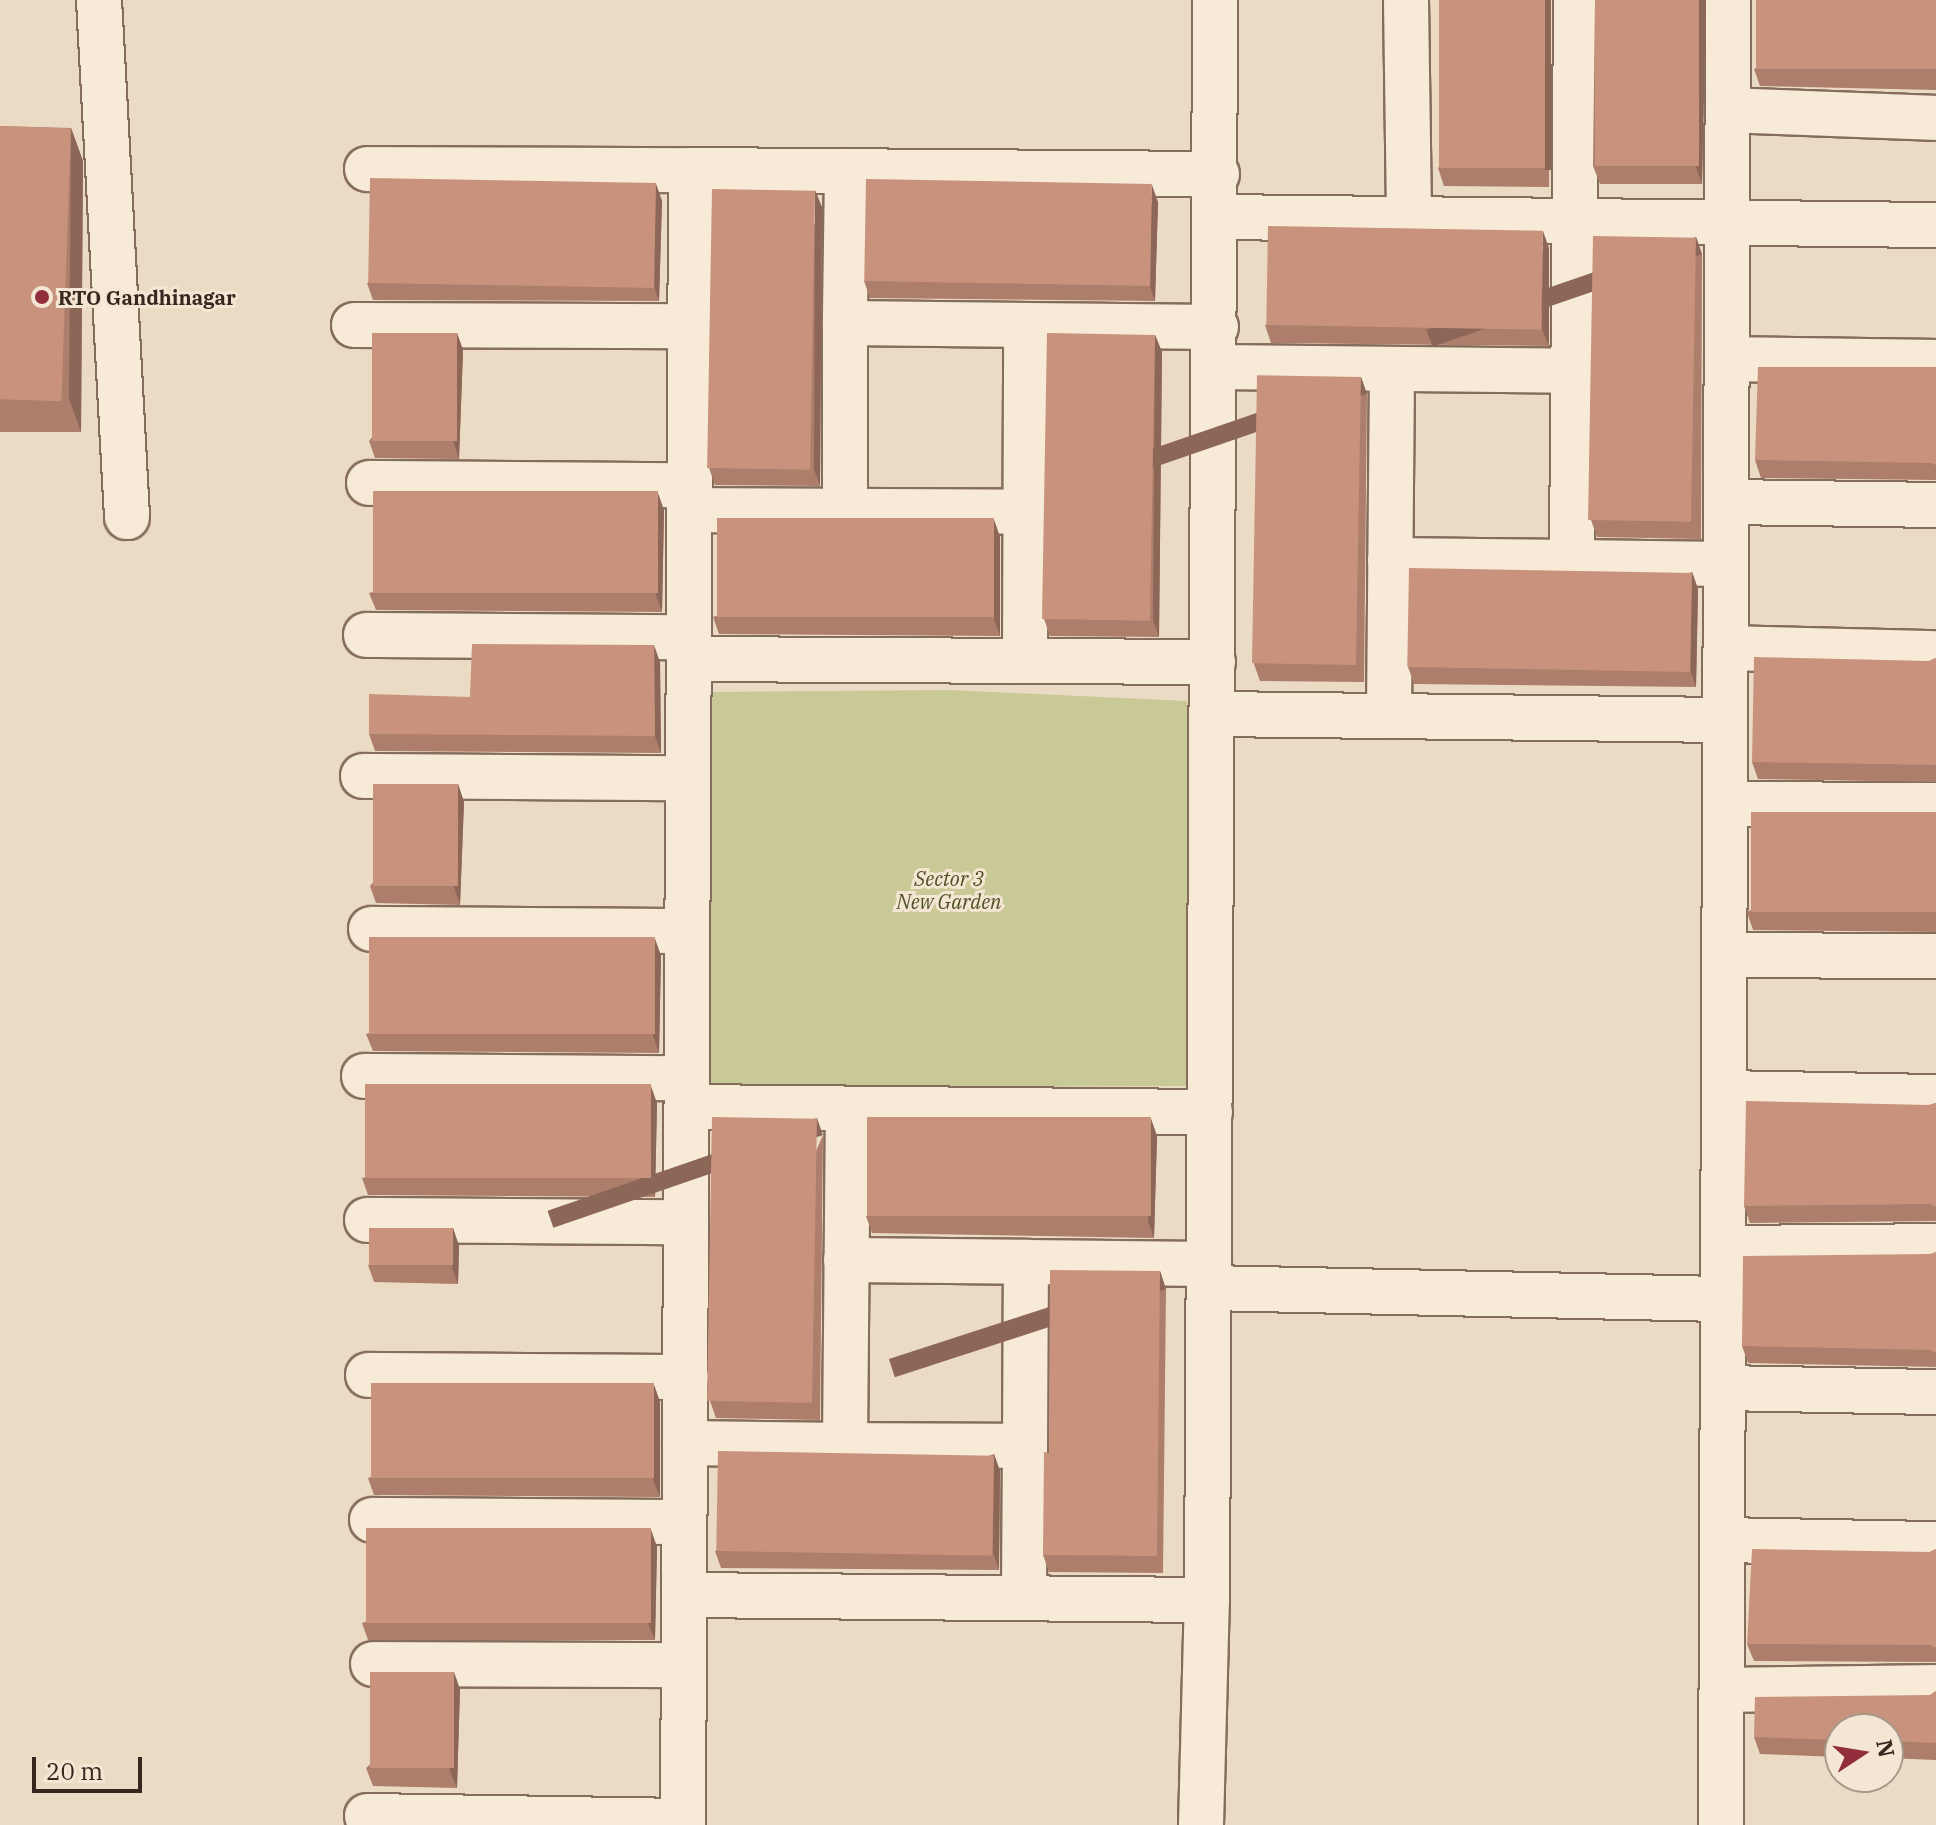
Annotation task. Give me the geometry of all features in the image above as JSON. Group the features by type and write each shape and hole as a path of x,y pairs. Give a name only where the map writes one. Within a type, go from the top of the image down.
{"street":[{"path":"99,0 127,517"},
{"path":"1201,1825 1207,1600 1217,217 1215,0"},
{"path":"1406,0 1409,219"},
{"path":"1572,562 1576,0"},
{"path":"1721,1825 1728,0"},
{"path":"1728,110 1936,118"},
{"path":"367,169 1217,174"},
{"path":"367,1816 683,1823 691,170"},
{"path":"845,511 847,171"},
{"path":"1217,217 1936,225"},
{"path":"845,323 1026,326 1392,369 1574,371"},
{"path":"354,325 690,326"},
{"path":"1025,661 1026,326"},
{"path":"1727,359 1936,362"},
{"path":"1389,716 1392,369"},
{"path":"369,483 689,498 845,511 1026,512"},
{"path":"1726,502 1936,505"},
{"path":"1390,560 1726,564"},
{"path":"366,635 1025,661 1213,662"},
{"path":"1726,648 1936,653"},
{"path":"1213,714 1725,720"},
{"path":"363,776 688,778"},
{"path":"1725,804 1936,805"},
{"path":"371,929 687,931"},
{"path":"1725,955 1936,956"},
{"path":"364,1076 687,1092 848,1109 1210,1112"},
{"path":"1724,1093 1936,1097"},
{"path":"845,1445 848,1109"},
{"path":"367,1220 686,1222"},
{"path":"1724,1248 1936,1246"},
{"path":"846,1260 1026,1262 1209,1276 1723,1299"},
{"path":"1024,1598 1026,1262"},
{"path":"368,1375 686,1377"},
{"path":"1723,1388 1936,1392"},
{"path":"685,1443 1025,1446"},
{"path":"372,1520 684,1522"},
{"path":"1722,1540 1936,1544"},
{"path":"684,1595 1207,1600"},
{"path":"373,1664 684,1665"},
{"path":"1722,1690 1936,1687"}],"green space":[{"name":"Sector 3 New Garden","path":"950,690 1187,701 1187,1086 711,1088 711,692"}],"building":[{"path":"1439,0 1545,0 1545,168 1439,168"},
{"path":"1595,0 1699,0 1699,166 1595,166"},
{"path":"1756,0 1936,0 1936,69 1756,69"},
{"name":"RTO Gandhinagar","path":"0,126 71,128 61,401 0,399"},
{"path":"370,178 656,183 654,288 368,283"},
{"path":"866,179 1152,184 1150,286 864,281"},
{"path":"712,189 815,191 810,470 707,468"},
{"path":"1268,226 1543,231 1541,330 1266,325"},
{"path":"1593,236 1696,238 1691,522 1588,520"},
{"path":"372,333 457,333 457,441 372,441"},
{"path":"1047,333 1155,335 1150,621 1042,619"},
{"path":"1758,367 1936,367 1936,465 1755,460"},
{"path":"1257,375 1361,377 1356,665 1252,663"},
{"path":"373,491 658,491 658,593 373,593"},
{"path":"717,518 994,518 994,617 717,617"},
{"path":"1409,568 1692,573 1690,672 1407,667"},
{"path":"472,644 654,645 655,736 369,734 369,694 470,697"},
{"path":"1754,657 1929,661 1936,658 1936,765 1752,762"},
{"path":"373,784 458,784 458,886 373,886"},
{"path":"1751,812 1936,812 1936,912 1751,912"},
{"path":"369,937 655,937 655,1034 369,1034"},
{"path":"365,1084 651,1084 651,1178 365,1178"},
{"path":"1746,1101 1936,1103 1936,1207 1930,1204 1744,1206"},
{"path":"712,1117 817,1119 812,1403 707,1401"},
{"path":"867,1117 1151,1117 1151,1216 867,1216"},
{"path":"369,1228 453,1228 453,1265 369,1265"},
{"path":"1936,1252 1936,1353 1930,1350 1742,1346 1743,1256"},
{"path":"1050,1270 1160,1271 1157,1556 1043,1555 1044,1452 1049,1453"},
{"path":"371,1383 654,1383 654,1478 371,1478"},
{"path":"718,1451 994,1456 992,1556 716,1551"},
{"path":"366,1528 651,1528 651,1623 366,1623"},
{"path":"1752,1549 1929,1552 1936,1549 1936,1648 1930,1645 1747,1644"},
{"path":"370,1672 454,1672 454,1768 370,1768"},
{"path":"1936,1691 1936,1743 1904,1742 1904,1713 1824,1713 1824,1739 1754,1737 1755,1697 1930,1695"}],"place":[{"name":"RTO Gandhinagar","path":"42,297"}]}
